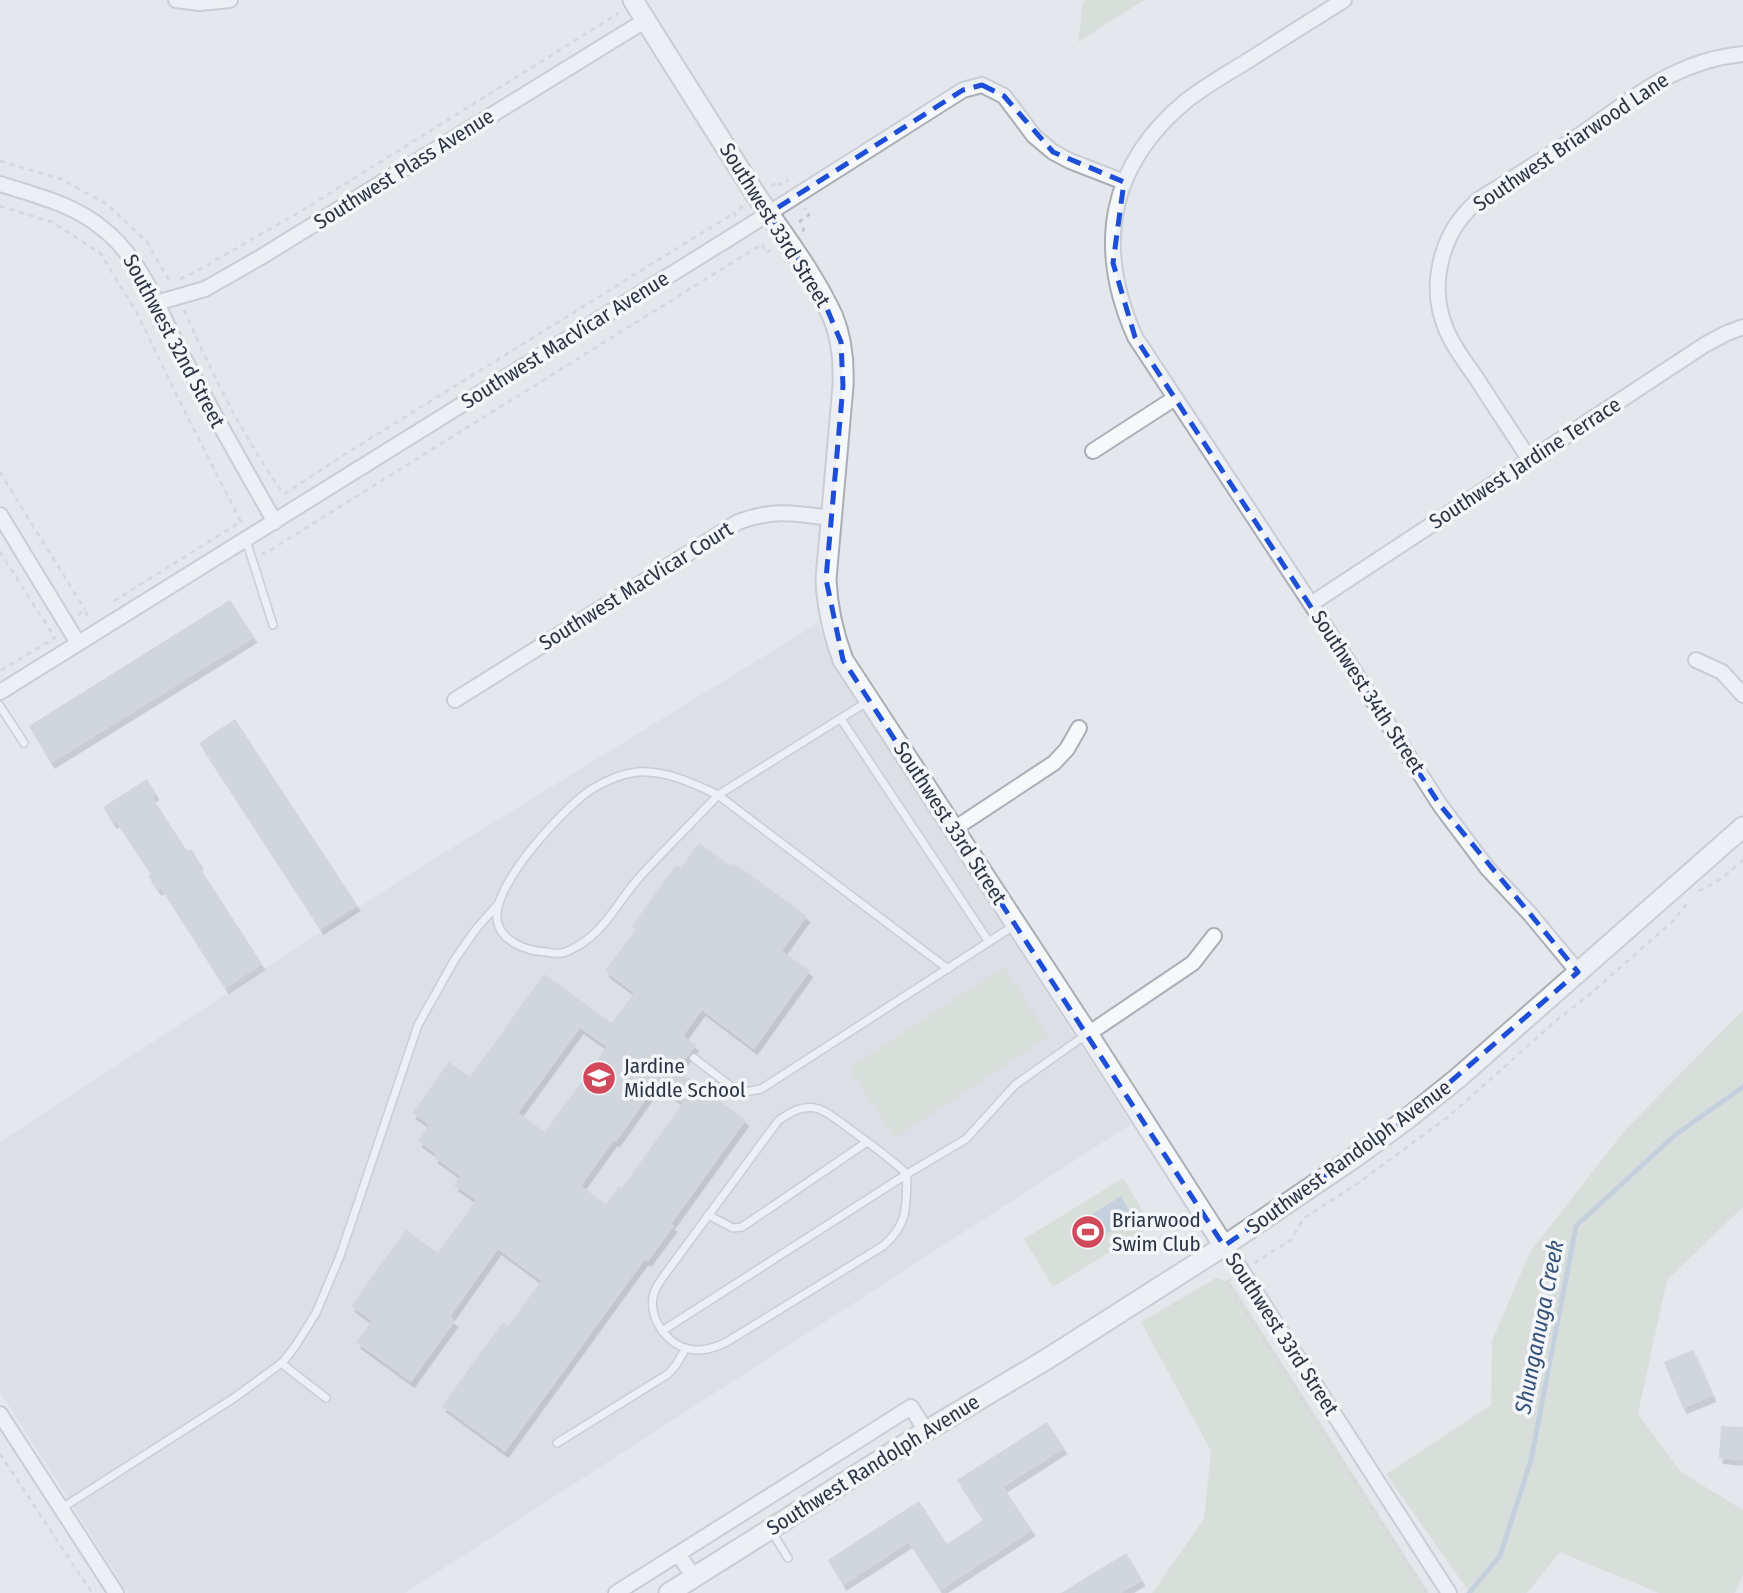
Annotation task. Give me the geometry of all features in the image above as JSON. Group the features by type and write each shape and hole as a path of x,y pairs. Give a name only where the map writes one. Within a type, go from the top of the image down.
{"street":[{"path":"176,0 199,4 230,0"},
{"path":"1124,182 1138,156 1156,132 1188,100 1344,0"},
{"name":"Southwest 33rd Street","path":"626,6 646,20 820,292 841,342 844,386 825,579 829,614 843,660 1449,1593"},
{"name":"Southwest Plass Avenue","path":"156,303 205,289 250,264 646,20"},
{"name":"Southwest Briarwood Lane","path":"1530,459 1446,329 1438,300 1438,280 1441,261 1450,236 1463,216 1480,200 1658,81 1700,62 1743,54"},
{"name":"Southwest MacVicar Avenue","path":"0,692 963,90 982,85 1004,96 1034,136 1053,152 1124,182"},
{"name":"Southwest 34th Street","path":"1124,182 1116,208 1113,263 1125,314 1135,337 1440,805 1473,851 1578,972"},
{"name":"Southwest 32nd Street","path":"0,184 66,206 88,217 124,248 150,288 192,374 275,522"},
{"name":"Southwest Jardine Terrace","path":"1311,604 1706,344 1743,327"},
{"path":"1093,451 1175,398"},
{"name":"Southwest MacVicar Court","path":"455,700 738,522 777,512 830,519"},
{"path":"0,515 78,643"},
{"path":"1696,660 1721,672 1743,695"},
{"path":"954,829 1054,763 1067,749 1079,727"},
{"name":"Southwest Randolph Avenue","path":"669,1593 1224,1246 1407,1119 1458,1078 1743,827"},
{"path":"1088,1034 1193,963 1214,936"},
{"path":"616,1593 911,1407 926,1431"},
{"path":"0,1415 116,1593"},
{"path":"678,1554 694,1577"}],"lane":[{"path":"247,539 273,625"},
{"path":"498,904 497,919 502,932 514,943 532,951 561,953 580,944 602,927 636,882 718,795 870,700"},
{"path":"0,706 24,743"},
{"path":"841,719 989,943"},
{"path":"61,1508 234,1398 281,1363 296,1345 316,1313 340,1256 418,1025 455,959 498,904 522,861 573,805 592,789 636,772 659,773 695,784 718,795 948,969"},
{"path":"694,1058 733,1087 745,1092 761,1089 1016,925"},
{"path":"662,1331 965,1139 1016,1085 1088,1034"},
{"path":"802,1108 818,1109 867,1142 907,1174 906,1209 900,1227 883,1246 725,1343 710,1349 695,1350 669,1339 652,1312 653,1294 778,1121 802,1108"},
{"path":"708,1215 733,1228 742,1227 867,1142"},
{"path":"557,1443 668,1374 686,1348"},
{"path":"281,1363 326,1398"},
{"path":"770,1529 788,1558"}],"path":[{"path":"171,282 195,272 303,209 626,6"},
{"path":"0,206 51,222 100,253 136,311 247,539 264,554 755,248"},
{"path":"284,494 734,213"},
{"path":"0,472 88,618"},
{"path":"106,606 267,508"},
{"path":"0,552 55,638 0,671"},
{"path":"52,633 85,610"},
{"path":"1426,1593 1227,1282 1291,1240 1303,1219 1358,1183 1448,1117 1673,921 1694,894 1721,879 1743,860"},
{"path":"0,1454 92,1593"}],"highlighted area":[{"path":"982,85 1004,96 1053,152 1124,182 1113,263 1135,337 1440,805 1578,972 1407,1119 1224,1246 843,660 826,579 843,386 841,342 820,292 769,213 963,90"}],"shaded area":[{"name":"Jardine Middle School","path":"818,623 829,656 1131,1124 405,1593 128,1593 0,1392 0,1142 416,870"}],"green space":[{"path":"1144,0 1078,42 1083,2"},
{"path":"1004,967 1049,1036 895,1138 849,1068"},
{"path":"1743,1010 1743,1207 1667,1280 1638,1414 1681,1472 1743,1510 1743,1575 1735,1593 1659,1593 1560,1552 1527,1593 1470,1593 1386,1474 1491,1405 1492,1341 1530,1252 1625,1130"},
{"name":"Briarwood Swim Club","path":"1123,1178 1152,1226 1053,1287 1024,1239"},
{"path":"1216,1278 1231,1283 1429,1593 1152,1593 1204,1519 1211,1451 1141,1322"}],"water":[{"path":"1121,1196 1133,1217 1084,1247 1072,1227"}],"building":[{"path":"230,600 254,637 51,763 29,726"},
{"path":"235,719 357,905 320,929 199,743"},
{"path":"147,779 156,794 152,797 187,851 191,849 200,863 198,865 262,964 225,988 161,888 158,890 148,876 151,874 116,821 113,823 103,807"},
{"path":"699,843 731,866 734,863 807,916 782,951 810,971 754,1049 702,1010 683,1036 696,1045 677,1070 746,1120 671,1224 674,1226 648,1261 645,1259 505,1452 442,1406 503,1322 508,1326 541,1281 498,1249 450,1317 455,1321 411,1382 356,1342 372,1321 351,1306 406,1230 438,1253 476,1200 454,1185 460,1176 418,1141 429,1125 412,1113 449,1062 470,1077 544,974 612,1023 634,993 605,971 636,929 632,926 676,865 681,868","holes":["580,1028 607,1047 545,1132 518,1113","657,1084 683,1103 622,1188 619,1186 606,1204 581,1186"]},
{"path":"1693,1350 1713,1396 1683,1408 1664,1362"},
{"path":"1047,1422 1064,1448 1003,1487 1032,1530 940,1590 909,1542 843,1585 828,1560 919,1501 947,1544 983,1520 957,1480"},
{"path":"1721,1426 1743,1427 1743,1460 1719,1458"},
{"path":"1126,1553 1142,1580 1121,1593 1061,1593"}],"waterway":[{"name":"Shunganuga Creek","path":"1469,1593 1500,1556 1531,1460 1576,1226 1675,1135 1743,1087"}],"place":[{"name":"Jardine Middle School","path":"599,1078"},
{"name":"Briarwood Swim Club","path":"1088,1232"}]}
